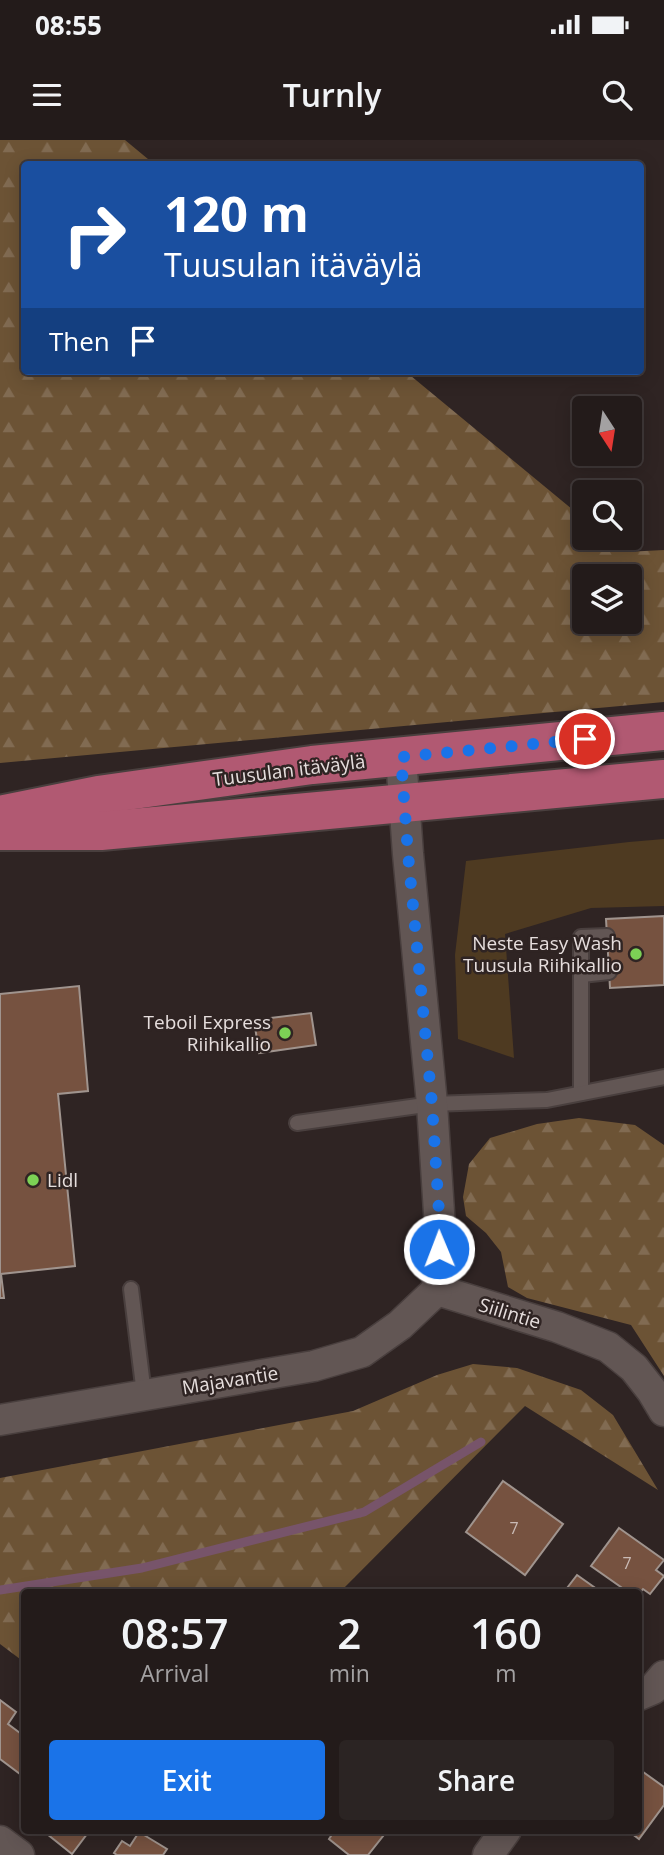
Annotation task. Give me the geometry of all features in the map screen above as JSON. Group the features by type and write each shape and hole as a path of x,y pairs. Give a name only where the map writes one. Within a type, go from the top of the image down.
{"main road":[{"name":"Tuusulan itäväylä","path":"0,815 98,794 312,765 664,731"},
{"path":"0,831 101,831 664,779"}],"street":[{"path":"401,757 432,1104 440,1228 438,1290"},
{"name":"Majavantie","path":"0,1420 314,1366 362,1352 400,1325 438,1290"},
{"name":"Siilintie","path":"438,1290 556,1327 608,1347 634,1368 664,1411"},
{"path":"642,1694 653,1689 664,1676"},
{"path":"488,1855 503,1834"},
{"path":"0,1841 19,1855"}],"lane":[{"path":"581,1093 581,937 607,936"},
{"path":"582,975 609,972"},
{"path":"297,1123 432,1104 547,1100 664,1077"},
{"path":"131,1289 144,1394"}],"shaded area":[{"path":"664,839 664,906 591,908 505,934 514,1058 458,1039 455,955 466,861"}],"green space":[{"path":"0,140 125,140 150,161 21,161 21,375 410,375 572,509 572,550 664,550 664,702 0,763"},
{"path":"579,1118 635,1125 664,1145 664,1376 631,1325 527,1298 508,1287 501,1252 486,1233 466,1216 463,1197 469,1164 490,1138 537,1124"},
{"path":"473,1364 517,1368 581,1390 613,1415 658,1490 525,1406 343,1589 21,1589 21,1660 0,1644 0,1478 353,1411 437,1375"}],"building":[{"name":"Neste Easy Wash Tuusula Riihikallio","path":"664,916 664,985 610,988 606,919"},
{"name":"Lidl","path":"79,986 88,1091 58,1094 75,1266 1,1274 4,1298 0,1298 0,994"},
{"name":"Teboil Express Riihikallio","path":"311,1013 316,1045 259,1053 254,1020"},
{"path":"503,1481 563,1524 525,1575 466,1532"},
{"path":"619,1528 664,1560 656,1570 664,1576 650,1594 643,1589 624,1589 591,1566"},
{"path":"577,1575 597,1589 566,1589"},
{"path":"0,1700 16,1712 8,1724 21,1734 21,1775 0,1759"},
{"path":"642,1771 664,1787 664,1805 639,1839 632,1834 642,1834"},
{"path":"47,1834 87,1834 72,1854"},
{"path":"138,1834 142,1834 167,1849 163,1855 114,1853 122,1841 130,1846"},
{"path":"332,1834 385,1834 368,1855 349,1855 329,1839"}],"waterway":[{"path":"0,1590 142,1568 364,1512 481,1442"}],"place":[{"name":"Neste Easy Wash Tuusula Riihikallio","path":"636,954"},
{"name":"Teboil Express Riihikallio","path":"285,1033"},
{"name":"Lidl","path":"33,1180"}],"route":[{"path":"439,1249 432,1104 401,757 585,739"}]}
